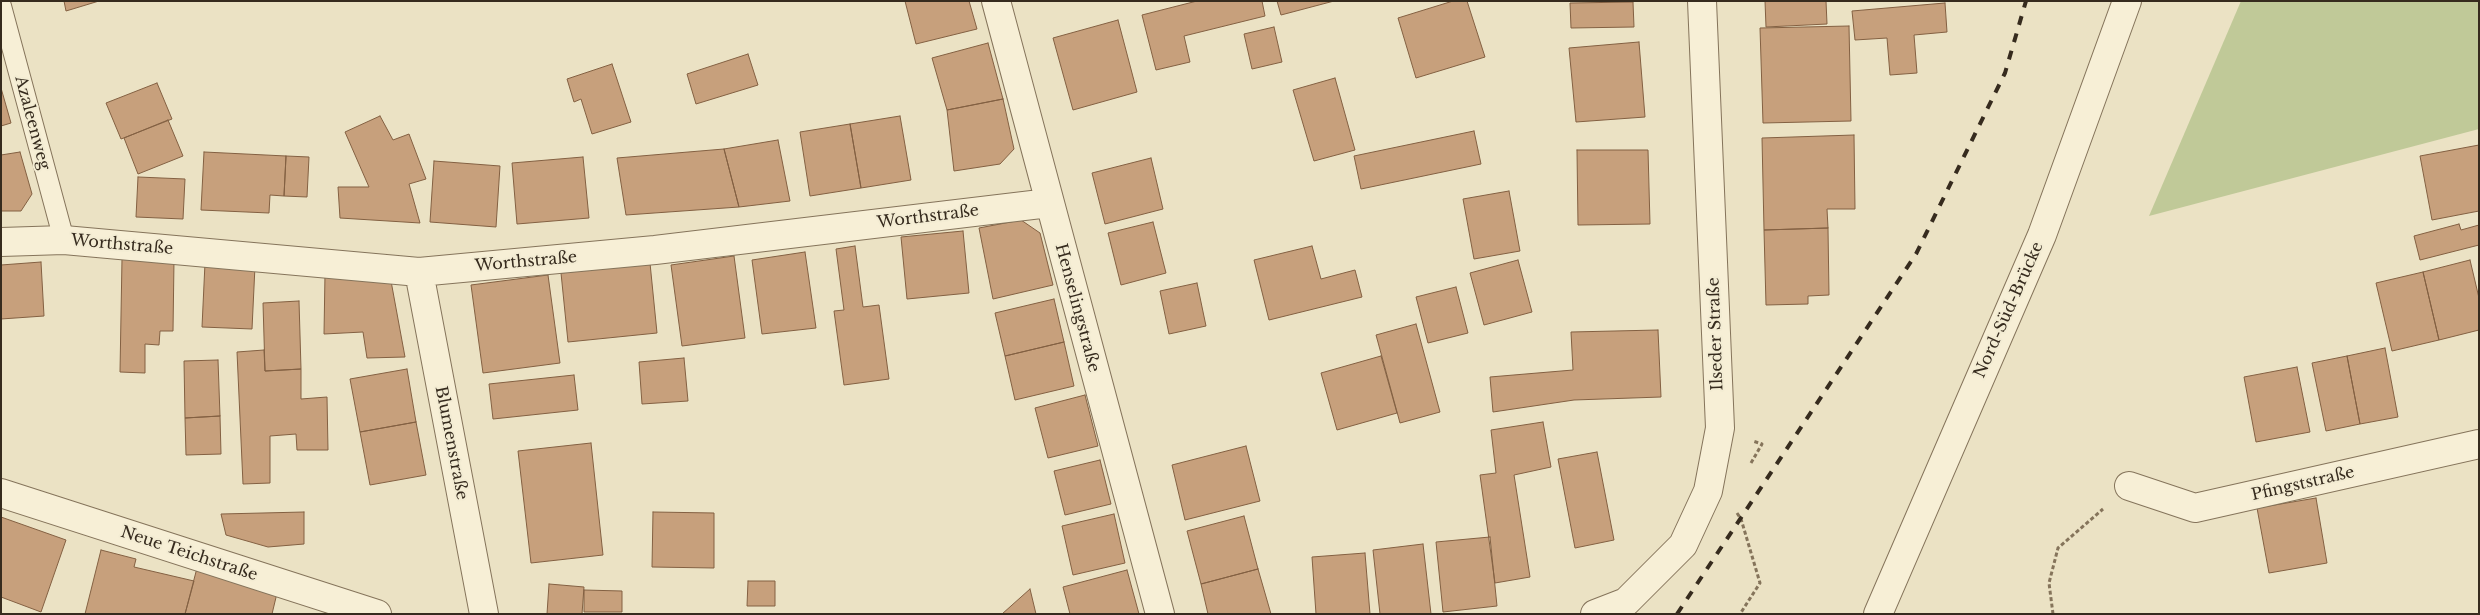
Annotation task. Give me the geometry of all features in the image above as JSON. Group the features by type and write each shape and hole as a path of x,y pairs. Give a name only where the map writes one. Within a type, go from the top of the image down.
{"street":[{"name":"Henselingstraße","path":"996,1 1160,614"},
{"name":"Ilseder Straße","path":"1702,1 1720,428"},
{"name":"Nord-Süd-Brücke","path":"1878,614 2042,235 2127,1"},
{"name":"Worthstraße","path":"1,242 64,240 419,272 655,250 1049,203"},
{"name":"Blumenstraße","path":"419,272 484,614"},
{"path":"1595,614 1626,602 1683,545 1708,491 1720,428"},
{"name":"Pfingststraße","path":"2129,486 2195,508 2479,444"},
{"name":"Neue Teichstraße","path":"1,493 376,614"}],"lane":[{"name":"Azaleenweg","path":"1,6 64,240"}],"path":[{"path":"1720,428 1762,444 1747,469"},
{"path":"2053,614 2049,583 2058,548 2129,486"},
{"path":"1732,507 1741,519 1760,583 1740,614"}],"green space":[{"path":"2241,1 2479,1 2479,129 2149,216"}],"building":[{"path":"64,1 99,1 66,11"},
{"path":"905,1 969,1 977,29 916,44"},
{"path":"1197,1 1262,1 1265,16 1184,36 1190,62 1156,70 1142,15"},
{"path":"1277,1 1334,1 1281,15"},
{"path":"1453,1 1467,1 1485,57 1416,78 1398,18"},
{"path":"1765,1 1826,1 1827,24 1766,27"},
{"path":"1633,2 1634,27 1571,28 1570,3"},
{"path":"1945,3 1947,32 1914,35 1917,73 1890,75 1887,38 1855,40 1852,11"},
{"path":"1118,20 1137,92 1073,110 1053,38"},
{"path":"1849,26 1851,121 1763,123 1760,28"},
{"path":"1274,27 1282,62 1252,69 1244,34"},
{"path":"1639,42 1645,117 1576,122 1569,48"},
{"path":"988,43 1003,99 947,110 932,58"},
{"path":"748,54 758,85 696,104 687,74"},
{"path":"612,64 631,122 592,134 581,99 574,102 567,79"},
{"path":"1335,78 1355,150 1314,161 1293,90"},
{"path":"157,83 172,119 121,139 106,103"},
{"path":"1,88 11,123 1,126"},
{"path":"1003,99 1014,149 1000,164 954,171 947,110"},
{"path":"380,116 393,140 409,134 426,179 409,184 420,223 340,218 338,187 369,187 345,132"},
{"path":"900,116 911,180 861,188 850,124"},
{"path":"168,120 183,156 138,174 124,138"},
{"path":"850,124 861,188 810,196 800,132"},
{"path":"1474,131 1481,164 1361,189 1354,156"},
{"path":"1854,135 1855,209 1827,209 1828,228 1764,230 1762,138"},
{"path":"778,140 790,201 739,207 724,149"},
{"path":"2479,145 2479,211 2432,220 2420,156"},
{"path":"724,149 739,207 626,215 617,158"},
{"path":"1577,150 1648,150 1650,224 1578,225"},
{"path":"20,152 32,194 21,211 1,211 1,155"},
{"path":"204,152 286,156 284,196 270,195 269,213 201,210"},
{"path":"286,156 309,157 307,197 284,196"},
{"path":"583,157 589,218 517,224 512,163"},
{"path":"1151,158 1163,209 1105,224 1092,173"},
{"path":"434,161 500,166 496,227 430,222"},
{"path":"138,177 185,179 183,219 136,217"},
{"path":"1509,191 1520,251 1474,259 1463,199"},
{"path":"1021,220 1040,233 1053,285 993,299 979,228"},
{"path":"1153,222 1166,273 1121,285 1108,233"},
{"path":"2459,224 2461,230 2479,225 2479,245 2420,260 2414,236"},
{"path":"1828,228 1829,295 1808,296 1808,304 1766,305 1764,230"},
{"path":"963,231 969,293 907,299 901,237"},
{"path":"855,246 863,307 879,305 889,379 844,385 834,311 844,310 836,249"},
{"path":"1312,246 1321,279 1355,270 1362,297 1269,320 1254,260"},
{"path":"805,252 816,328 762,334 752,260"},
{"path":"734,256 745,338 682,346 671,265"},
{"path":"122,259 174,260 173,331 160,331 159,345 145,344 145,373 120,372"},
{"path":"1518,260 1532,312 1484,325 1470,273"},
{"path":"2470,260 2479,298 2479,330 2439,340 2423,272"},
{"path":"41,262 44,316 1,319 1,265"},
{"path":"205,263 255,266 252,329 202,327"},
{"path":"650,263 657,333 568,342 561,273"},
{"path":"2423,272 2439,340 2392,351 2376,283"},
{"path":"325,274 391,281 405,357 367,358 363,332 324,334"},
{"path":"548,275 560,363 483,373 471,285"},
{"path":"1197,283 1206,326 1169,334 1160,291"},
{"path":"1456,287 1468,333 1428,343 1416,297"},
{"path":"1054,299 1064,342 1005,356 995,313"},
{"path":"299,301 301,369 265,371 263,303"},
{"path":"1416,324 1440,412 1400,423 1376,335"},
{"path":"1658,330 1661,397 1574,400 1493,412 1490,377 1573,370 1571,332"},
{"path":"1064,342 1074,386 1015,400 1005,356"},
{"path":"2385,348 2398,417 2360,424 2347,356"},
{"path":"264,350 265,371 301,369 301,399 327,397 328,450 297,450 296,434 270,436 270,483 243,484 237,352"},
{"path":"1381,356 1397,413 1337,430 1321,373"},
{"path":"2347,356 2360,424 2326,431 2312,363"},
{"path":"684,358 688,401 642,404 639,362"},
{"path":"218,360 220,416 185,418 184,361"},
{"path":"2297,367 2310,432 2256,442 2244,377"},
{"path":"407,369 416,422 360,432 350,379"},
{"path":"574,375 578,410 493,419 489,384"},
{"path":"1085,395 1098,446 1048,458 1035,408"},
{"path":"220,416 221,454 186,455 185,418"},
{"path":"416,422 426,475 370,485 360,432"},
{"path":"1543,422 1551,467 1514,475 1530,577 1495,583 1480,475 1496,473 1491,430"},
{"path":"591,443 603,555 531,563 518,451"},
{"path":"1246,446 1260,501 1185,520 1172,465"},
{"path":"1597,452 1614,540 1575,548 1558,459"},
{"path":"1100,460 1111,504 1065,515 1054,471"},
{"path":"2316,498 2327,563 2269,573 2257,508"},
{"path":"304,512 304,544 268,547 226,535 221,514"},
{"path":"653,512 714,513 714,568 652,567"},
{"path":"1114,514 1125,563 1073,575 1062,526"},
{"path":"1244,516 1258,569 1201,584 1187,531"},
{"path":"1,517 66,540 41,612 1,597"},
{"path":"1490,537 1497,606 1443,612 1436,542"},
{"path":"1423,544 1431,614 1380,614 1373,550"},
{"path":"101,550 136,559 134,567 194,581 185,614 85,614"},
{"path":"1365,553 1370,614 1316,614 1312,557"},
{"path":"197,568 278,589 272,614 185,614"},
{"path":"1258,569 1271,614 1208,614 1201,584"},
{"path":"1127,570 1139,614 1070,614 1063,587"},
{"path":"748,581 775,581 775,606 747,606"},
{"path":"549,584 584,587 582,614 547,614"},
{"path":"1030,589 1036,614 1002,614"},
{"path":"584,590 622,591 622,612 584,612"}],"railway":[{"path":"1677,614 1916,254 2005,73 2026,1"}]}
